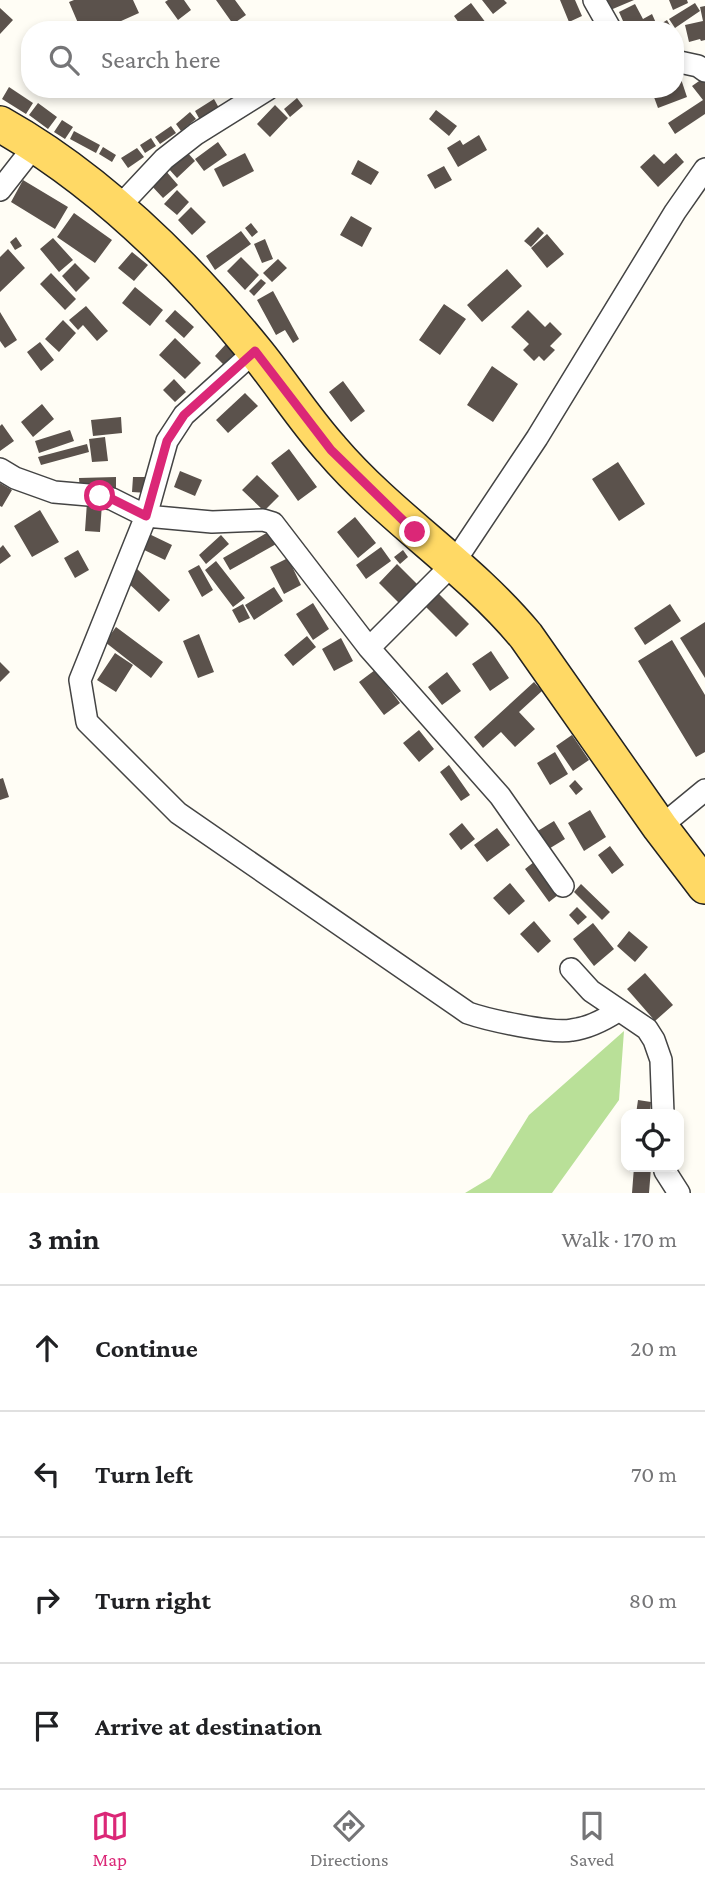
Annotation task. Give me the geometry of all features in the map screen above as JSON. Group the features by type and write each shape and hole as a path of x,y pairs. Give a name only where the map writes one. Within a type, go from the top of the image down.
{"main road":[{"path":"0,124 36,144 119,206 198,287 255,351 331,450 415,532 502,607 526,636 660,827 705,886"}],"street":[{"path":"594,0 606,21"},
{"path":"684,63 698,66 705,71"},
{"path":"119,206 164,159 185,142 254,98"},
{"path":"0,190 36,144"},
{"path":"369,648 453,564 537,438 675,212 705,169"},
{"path":"255,351 184,415 167,441 146,516 80,680 87,722 178,813 468,1013 489,1020 569,1031 590,1026 618,1012"},
{"path":"0,469 15,478 54,492 112,499 146,516 212,523 263,520 273,523 369,648 500,796 563,886"},
{"path":"660,827 705,790"},
{"path":"570,969 591,991 618,1012 647,1029 661,1060 663,1109"},
{"path":"665,1172 665,1193"},
{"path":"667,1172 679,1193"}],"green space":[{"path":"624,1031 619,1100 552,1193 465,1193 490,1178 529,1115"}],"building":[{"path":"133,0 139,13 121,21 77,21 69,2"},
{"path":"184,0 191,10 178,20 165,2"},
{"path":"216,0 235,0 246,15 237,21 231,21"},
{"path":"482,0 504,0 507,3 493,14"},
{"path":"560,0 575,0 582,16 569,21"},
{"path":"604,0 634,0 608,11"},
{"path":"669,0 687,0 688,3 673,10"},
{"path":"471,3 484,21 458,21 454,16"},
{"path":"695,3 700,11 684,22 669,19"},
{"path":"635,4 643,19 652,14 655,21 623,21 619,12"},
{"path":"705,6 705,40 689,42 685,25 703,21 700,7"},
{"path":"0,8 13,20 0,34"},
{"path":"702,79 705,83 705,114 675,134 668,123 703,100 692,86"},
{"path":"9,87 21,95 21,98 33,103 26,114 2,99"},
{"path":"684,88 687,97 658,108 654,98 684,98"},
{"path":"297,98 303,106 290,117 284,109"},
{"path":"214,99 219,108 200,120 195,111"},
{"path":"38,103 57,117 48,129 29,115"},
{"path":"275,105 288,118 270,137 257,124"},
{"path":"436,110 457,126 449,136 429,119"},
{"path":"190,112 196,119 181,131 176,124"},
{"path":"62,120 73,127 65,139 54,132"},
{"path":"171,126 176,133 160,144 155,137"},
{"path":"74,131 100,145 96,153 70,139"},
{"path":"479,135 487,150 458,167 447,148 460,140 463,145"},
{"path":"151,138 156,146 145,153 140,145"},
{"path":"218,142 227,155 204,171 195,159"},
{"path":"103,147 116,155 112,162 99,154"},
{"path":"137,148 144,157 128,168 121,158"},
{"path":"187,152 195,161 177,178 168,168"},
{"path":"245,153 254,171 223,187 214,169"},
{"path":"676,153 684,162 658,187 640,167 654,154 664,164"},
{"path":"358,160 379,172 371,185 351,174"},
{"path":"444,166 452,180 435,189 427,175"},
{"path":"165,170 178,185 163,198 150,184"},
{"path":"23,180 68,207 55,229 11,202"},
{"path":"177,190 189,202 177,215 164,204"},
{"path":"191,207 206,222 192,235 178,220"},
{"path":"74,213 112,240 95,263 57,237"},
{"path":"351,216 372,228 362,247 340,235"},
{"path":"251,223 258,232 252,237 245,228"},
{"path":"538,227 544,233 531,247 524,241"},
{"path":"241,231 251,244 215,270 206,256"},
{"path":"547,234 564,254 547,268 531,248"},
{"path":"16,237 22,246 15,250 10,242"},
{"path":"53,238 73,260 59,272 40,249"},
{"path":"265,239 273,259 262,263 254,244"},
{"path":"8,249 25,268 0,292 0,257"},
{"path":"132,252 148,265 134,281 118,268"},
{"path":"241,257 259,275 245,290 227,271"},
{"path":"278,259 287,268 272,282 263,273"},
{"path":"75,263 90,278 76,292 62,276"},
{"path":"507,269 522,286 482,322 467,305"},
{"path":"51,273 76,299 65,310 40,284"},
{"path":"261,279 266,283 254,296 249,291"},
{"path":"135,287 163,310 150,326 122,303"},
{"path":"273,291 299,339 293,343 285,330 276,335 257,300"},
{"path":"444,304 466,319 440,355 419,340"},
{"path":"86,306 108,331 97,341 83,325 78,330 69,320"},
{"path":"175,310 194,327 184,338 165,321"},
{"path":"528,310 545,327 550,322 562,334 550,346 555,350 544,361 539,356 534,361 523,350 529,344 511,327"},
{"path":"0,312 17,340 5,348 0,341"},
{"path":"63,320 76,333 59,352 45,339"},
{"path":"175,338 201,363 185,379 159,355"},
{"path":"40,342 54,360 41,371 27,352"},
{"path":"226,344 239,357 227,368 215,356"},
{"path":"492,366 518,384 493,422 467,405"},
{"path":"174,379 186,392 175,402 163,390"},
{"path":"343,381 365,411 351,422 329,392"},
{"path":"245,393 258,406 228,433 216,420"},
{"path":"42,404 54,419 33,437 21,422"},
{"path":"121,417 122,433 93,436 91,420"},
{"path":"2,424 14,441 0,451 0,426"},
{"path":"70,430 74,441 39,453 35,441"},
{"path":"105,437 108,461 92,462 89,439"},
{"path":"87,444 89,452 41,465 38,457"},
{"path":"289,449 317,487 298,501 271,463"},
{"path":"618,462 645,504 619,521 592,479"},
{"path":"180,471 202,480 195,496 174,487"},
{"path":"257,475 279,496 264,511 242,490"},
{"path":"116,477 116,489 80,490 79,478"},
{"path":"133,477 148,477 147,493 132,492"},
{"path":"0,483 12,490 2,507 0,506"},
{"path":"87,502 102,504 100,532 85,531"},
{"path":"40,510 59,542 32,557 14,526"},
{"path":"355,517 376,543 358,558 337,532"},
{"path":"270,531 278,543 230,570 223,558"},
{"path":"145,532 172,545 165,560 138,547"},
{"path":"221,535 229,544 206,564 199,555"},
{"path":"3,545 11,556 0,564 0,548"},
{"path":"381,547 391,561 366,579 356,565"},
{"path":"78,550 89,570 75,578 64,558"},
{"path":"403,550 408,557 400,564 394,557"},
{"path":"288,558 301,585 284,594 270,567"},
{"path":"216,561 245,598 233,607 205,570"},
{"path":"397,564 419,586 401,605 379,583"},
{"path":"199,565 213,590 202,597 188,571"},
{"path":"136,568 170,600 159,612 125,580"},
{"path":"274,587 283,601 254,620 245,605"},
{"path":"439,594 469,624 456,637 426,607"},
{"path":"313,603 329,629 313,640 296,614"},
{"path":"243,604 250,618 239,623 232,610"},
{"path":"670,604 681,621 645,645 634,628"},
{"path":"705,622 705,678 680,638"},
{"path":"116,627 163,662 151,678 105,642"},
{"path":"199,634 214,672 198,678 183,641"},
{"path":"307,636 316,647 293,666 284,655"},
{"path":"341,638 353,661 334,671 322,649"},
{"path":"672,640 705,695 705,752 696,757 638,661"},
{"path":"491,651 509,678 490,691 472,664"},
{"path":"115,653 133,665 116,692 97,680"},
{"path":"0,662 10,672 0,682"},
{"path":"375,670 400,703 384,715 359,682"},
{"path":"447,672 461,691 442,705 428,687"},
{"path":"534,682 542,691 519,712 535,729 515,747 501,732 483,748 474,737"},
{"path":"419,730 434,749 419,762 403,743"},
{"path":"572,735 589,760 573,771 556,746"},
{"path":"555,752 568,774 550,785 537,763"},
{"path":"449,765 470,795 461,801 440,772"},
{"path":"3,778 9,797 0,800 0,779"},
{"path":"575,780 583,789 576,795 569,786"},
{"path":"590,810 606,837 584,851 568,823"},
{"path":"554,821 565,839 547,850 536,832"},
{"path":"462,823 475,839 461,850 449,834"},
{"path":"497,828 510,845 487,862 474,845"},
{"path":"610,846 624,865 612,874 598,855"},
{"path":"534,862 558,895 549,902 525,869"},
{"path":"510,883 525,901 509,915 493,898"},
{"path":"581,884 610,912 602,920 574,892"},
{"path":"577,907 587,917 578,925 569,915"},
{"path":"534,921 551,941 538,953 520,934"},
{"path":"593,923 614,949 594,966 573,939"},
{"path":"629,931 648,947 635,962 617,946"},
{"path":"645,973 673,1005 655,1021 627,989"},
{"path":"638,1100 651,1102 650,1109 637,1109"},
{"path":"634,1172 651,1172 649,1193 632,1193"}],"route":[{"path":"100,496 146,516 167,441 184,415 255,351 331,450 415,532"}]}
